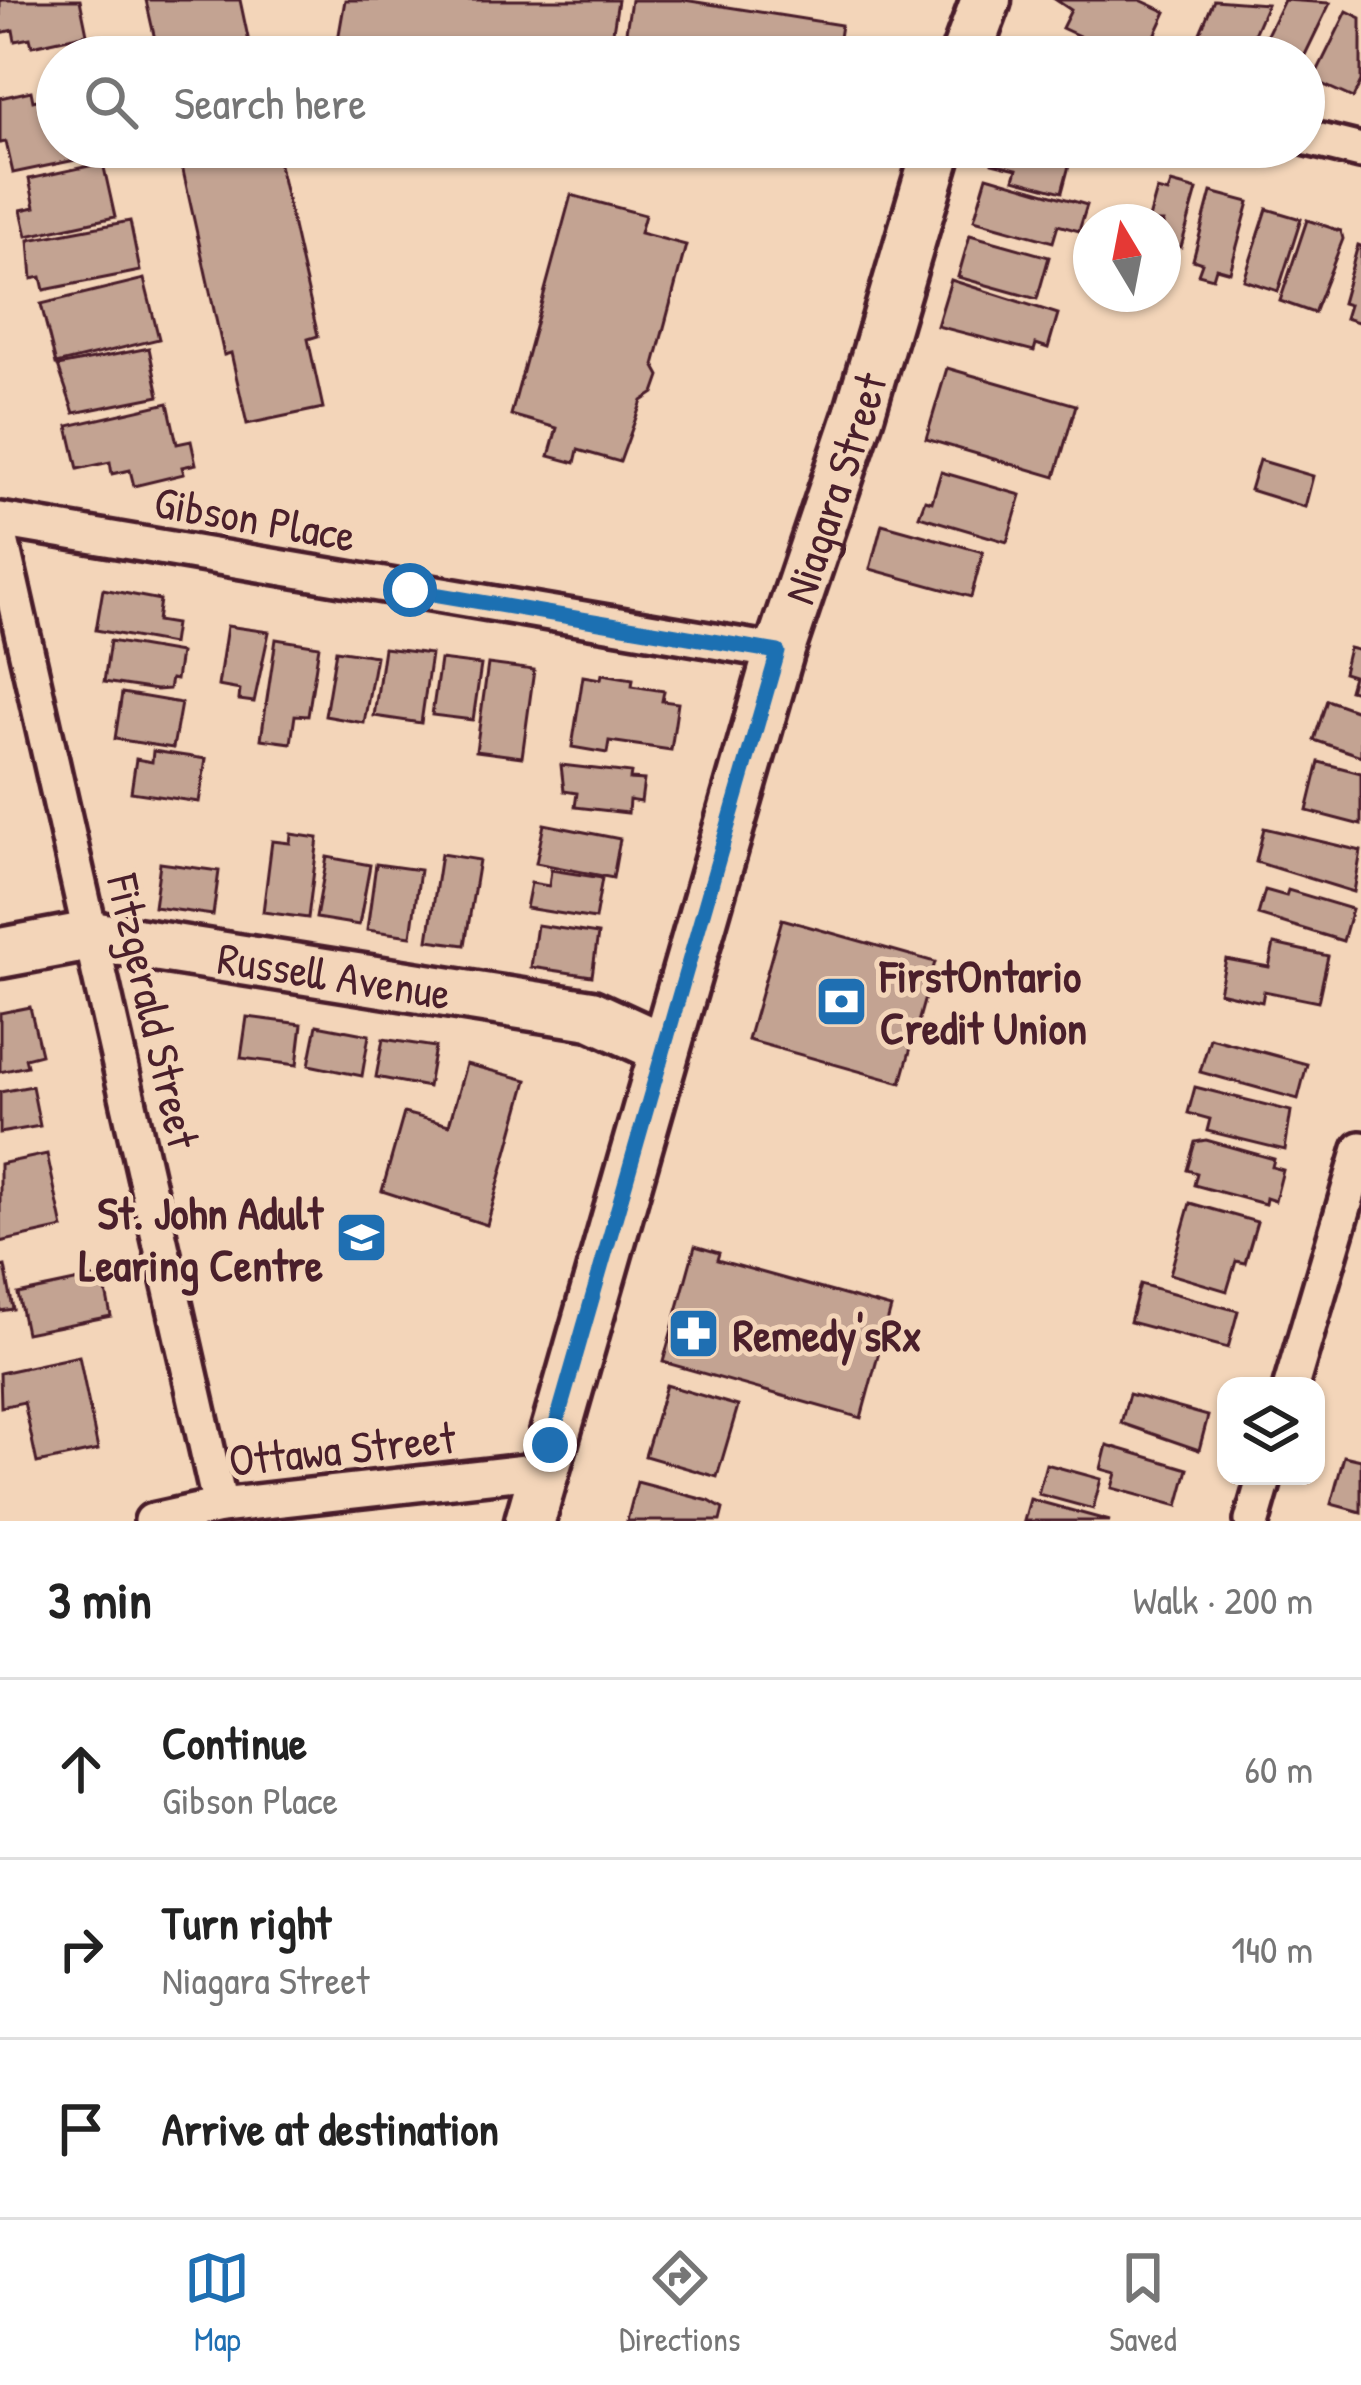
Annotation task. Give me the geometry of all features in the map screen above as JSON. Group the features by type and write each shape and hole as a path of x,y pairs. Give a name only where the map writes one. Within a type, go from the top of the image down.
{"main road":[{"path":"976,36 986,0"},
{"name":"Niagara Street","path":"530,1521 778,652 859,415 932,168"},
{"name":"Russell Avenue","path":"0,953 91,936 590,1015 663,1048"}],"street":[{"path":"1325,142 1361,151"},
{"name":"Gibson Place","path":"0,520 778,652"},
{"name":"Fitzgerald Street","path":"0,535 220,1506"},
{"path":"1294,1377 1361,1149"},
{"name":"Ottawa Street","path":"152,1521 220,1506 543,1471"},
{"path":"1252,1521 1262,1485"}],"building":[{"path":"0,0 80,0 87,34 36,36 32,46 30,38 15,41 13,30 0,33"},
{"path":"146,0 240,0 248,36 154,36"},
{"path":"345,0 618,0 612,36 339,36"},
{"path":"631,0 684,0 841,25 839,36 625,36"},
{"path":"1056,0 1140,0 1166,12 1155,36 1079,36 1062,28 1071,10"},
{"path":"1214,0 1267,4 1253,36 1199,36"},
{"path":"1284,0 1330,3 1314,36 1266,36"},
{"path":"1347,11 1361,18 1361,81 1353,98 1325,85 1325,56"},
{"path":"31,91 36,100 37,168 13,173 6,142 0,143 0,98"},
{"path":"104,168 115,217 27,236 21,210 35,207 29,179"},
{"path":"182,168 280,168 318,336 308,339 323,408 247,424 231,353 224,355"},
{"path":"1013,168 1068,168 1062,192 1014,179 1017,169"},
{"path":"987,176 1084,204 1073,204 1073,229 1058,225 1053,242 974,220"},
{"path":"1171,183 1197,190 1181,247 1181,204 1153,204 1157,190 1168,193"},
{"path":"1211,192 1249,202 1230,272 1216,268 1213,278 1198,274 1202,263 1193,260"},
{"path":"571,195 645,215 640,233 686,245 654,365 660,376 654,393 642,401 620,462 578,450 575,463 549,456 557,428 511,415"},
{"path":"1267,209 1301,219 1278,291 1244,280"},
{"path":"1307,220 1341,231 1343,239 1314,313 1280,301"},
{"path":"130,221 140,271 44,290 41,277 32,279 29,240"},
{"path":"970,235 1049,257 1037,299 958,277"},
{"path":"1358,245 1361,323 1345,318 1349,305 1342,303"},
{"path":"144,279 159,339 56,364 41,304"},
{"path":"951,280 1058,314 1048,348 1036,344 1034,351 937,326"},
{"path":"149,348 159,396 74,413 58,366"},
{"path":"947,368 1076,405 1055,477 926,439"},
{"path":"168,403 177,444 191,441 196,464 182,467 184,474 134,486 130,470 112,474 110,462 78,469 68,426"},
{"path":"1259,460 1313,476 1305,507 1250,490"},
{"path":"941,472 1021,495 1007,542 919,516 925,500 932,502"},
{"path":"882,524 983,552 971,597 870,569"},
{"path":"103,589 160,600 157,621 175,624 172,644 96,630"},
{"path":"227,626 269,632 254,702 239,700 240,690 218,686"},
{"path":"276,639 319,646 308,716 295,715 291,743 261,739"},
{"path":"110,641 180,653 176,680 171,679 169,689 156,690 104,682"},
{"path":"384,648 431,654 421,723 374,716"},
{"path":"1349,648 1361,651 1361,693 1349,690 1353,676 1343,673"},
{"path":"336,650 376,656 364,723 325,716"},
{"path":"440,660 481,665 473,720 432,715"},
{"path":"488,664 534,670 522,757 476,751"},
{"path":"602,674 633,679 632,686 664,691 662,701 678,703 671,750 609,741 607,753 572,747 583,676 601,679"},
{"path":"122,693 181,703 173,748 115,739"},
{"path":"1327,700 1361,712 1361,756 1314,740"},
{"path":"153,751 206,759 199,802 131,792 136,759 152,762"},
{"path":"1319,762 1361,773 1361,825 1307,811"},
{"path":"561,765 631,773 630,779 644,780 641,802 629,800 628,813 575,807 577,793 564,791"},
{"path":"544,824 620,839 613,878 536,863"},
{"path":"1264,828 1361,851 1354,892 1256,862"},
{"path":"291,834 318,838 308,918 263,912 272,841 290,843"},
{"path":"441,854 479,860 465,945 428,940"},
{"path":"327,857 370,865 359,925 316,918"},
{"path":"160,863 219,871 213,915 154,907"},
{"path":"376,864 420,870 411,936 367,930"},
{"path":"551,870 602,878 595,919 526,908 531,883 549,886"},
{"path":"1265,890 1286,896 1288,890 1352,909 1343,941 1258,915"},
{"name":"FirstOntario Credit Union","path":"782,919 935,962 901,1083 748,1040"},
{"path":"537,925 598,934 592,976 531,967"},
{"path":"1274,944 1328,956 1318,1002 1264,991 1262,1002 1219,992 1226,959 1269,967"},
{"path":"30,1007 41,1054 25,1058 27,1066 0,1072 0,1013"},
{"path":"247,1017 302,1024 297,1065 241,1058"},
{"path":"317,1025 369,1035 362,1076 309,1065"},
{"path":"1210,1038 1307,1064 1298,1099 1200,1072"},
{"path":"383,1039 435,1047 428,1087 376,1077"},
{"path":"466,1064 527,1080 487,1225 382,1191 404,1113 449,1125"},
{"path":"32,1086 40,1126 0,1133 0,1092"},
{"path":"1195,1087 1291,1111 1285,1150 1207,1131 1210,1119 1188,1113"},
{"path":"1206,1140 1274,1159 1272,1167 1283,1170 1275,1201 1266,1198 1265,1204 1194,1185 1197,1173 1187,1170 1195,1142"},
{"path":"47,1154 63,1228 0,1242 0,1164"},
{"path":"1190,1203 1257,1222 1245,1263 1236,1261 1227,1291 1170,1274"},
{"path":"695,1246 719,1253 717,1260 891,1308 861,1418 663,1362"},
{"path":"5,1266 13,1309 0,1311 0,1267"},
{"path":"103,1276 111,1316 26,1333 18,1294"},
{"path":"1140,1284 1238,1311 1228,1348 1130,1322"},
{"path":"79,1356 98,1450 37,1463 24,1402 1,1407 0,1373"},
{"path":"666,1385 738,1406 717,1477 645,1456"},
{"path":"1129,1394 1208,1416 1199,1450 1121,1423"},
{"path":"1107,1445 1188,1469 1178,1506 1112,1488 1116,1473 1101,1469"},
{"path":"1344,1456 1361,1460 1361,1512 1331,1504"},
{"path":"1046,1464 1101,1479 1093,1509 1038,1494"},
{"path":"637,1482 709,1501 723,1509 720,1521 627,1521"},
{"path":"1030,1499 1110,1521 1024,1521"}],"place":[{"name":"FirstOntario Credit Union","path":"841,1001"},
{"name":"St. John Adult Learing Centre","path":"362,1238"},
{"name":"Remedy'sRx","path":"694,1334"}],"route":[{"path":"410,590 778,652 550,1445"}]}
